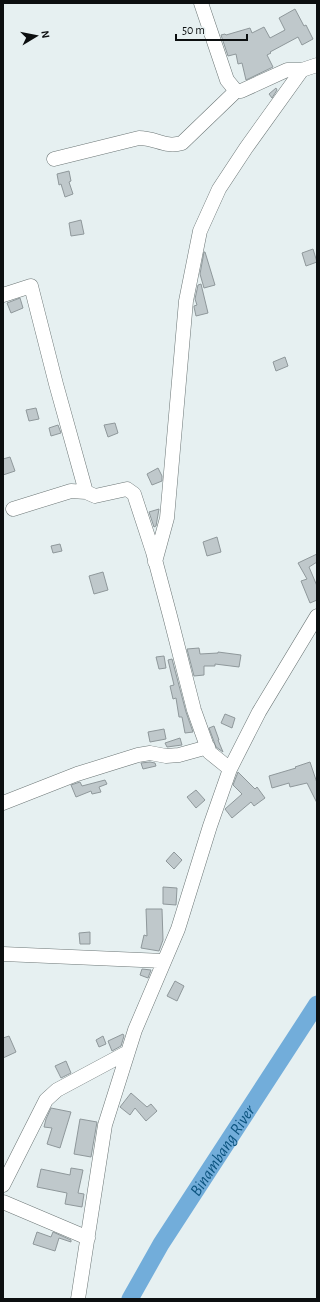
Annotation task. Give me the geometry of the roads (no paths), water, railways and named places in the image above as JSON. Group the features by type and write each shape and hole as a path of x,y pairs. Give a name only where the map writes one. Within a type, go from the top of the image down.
{"street":[{"path":"201,3 227,80 236,91"},
{"path":"54,159 139,138 148,138 174,146 182,143 236,91 241,91 287,70 302,70 317,65"},
{"path":"155,562 167,518 186,302 200,231 219,189 246,148 302,70"},
{"path":"3,295 32,286 56,384 86,492"},
{"path":"13,509 70,491 86,492 95,496 127,489 134,494 155,562 194,710 209,752 230,768"},
{"path":"78,1299 105,1125 134,1030 178,929 210,826 230,768 260,712 317,616"},
{"path":"3,803 77,774 138,755 150,753 166,756 179,755 208,747"},
{"path":"3,954 164,961"},
{"path":"3,1185 46,1100 58,1090 128,1052"},
{"path":"3,1202 88,1238"}],"waterway":[{"name":"Binambang River","path":"130,1299 161,1244 317,1004"}]}
